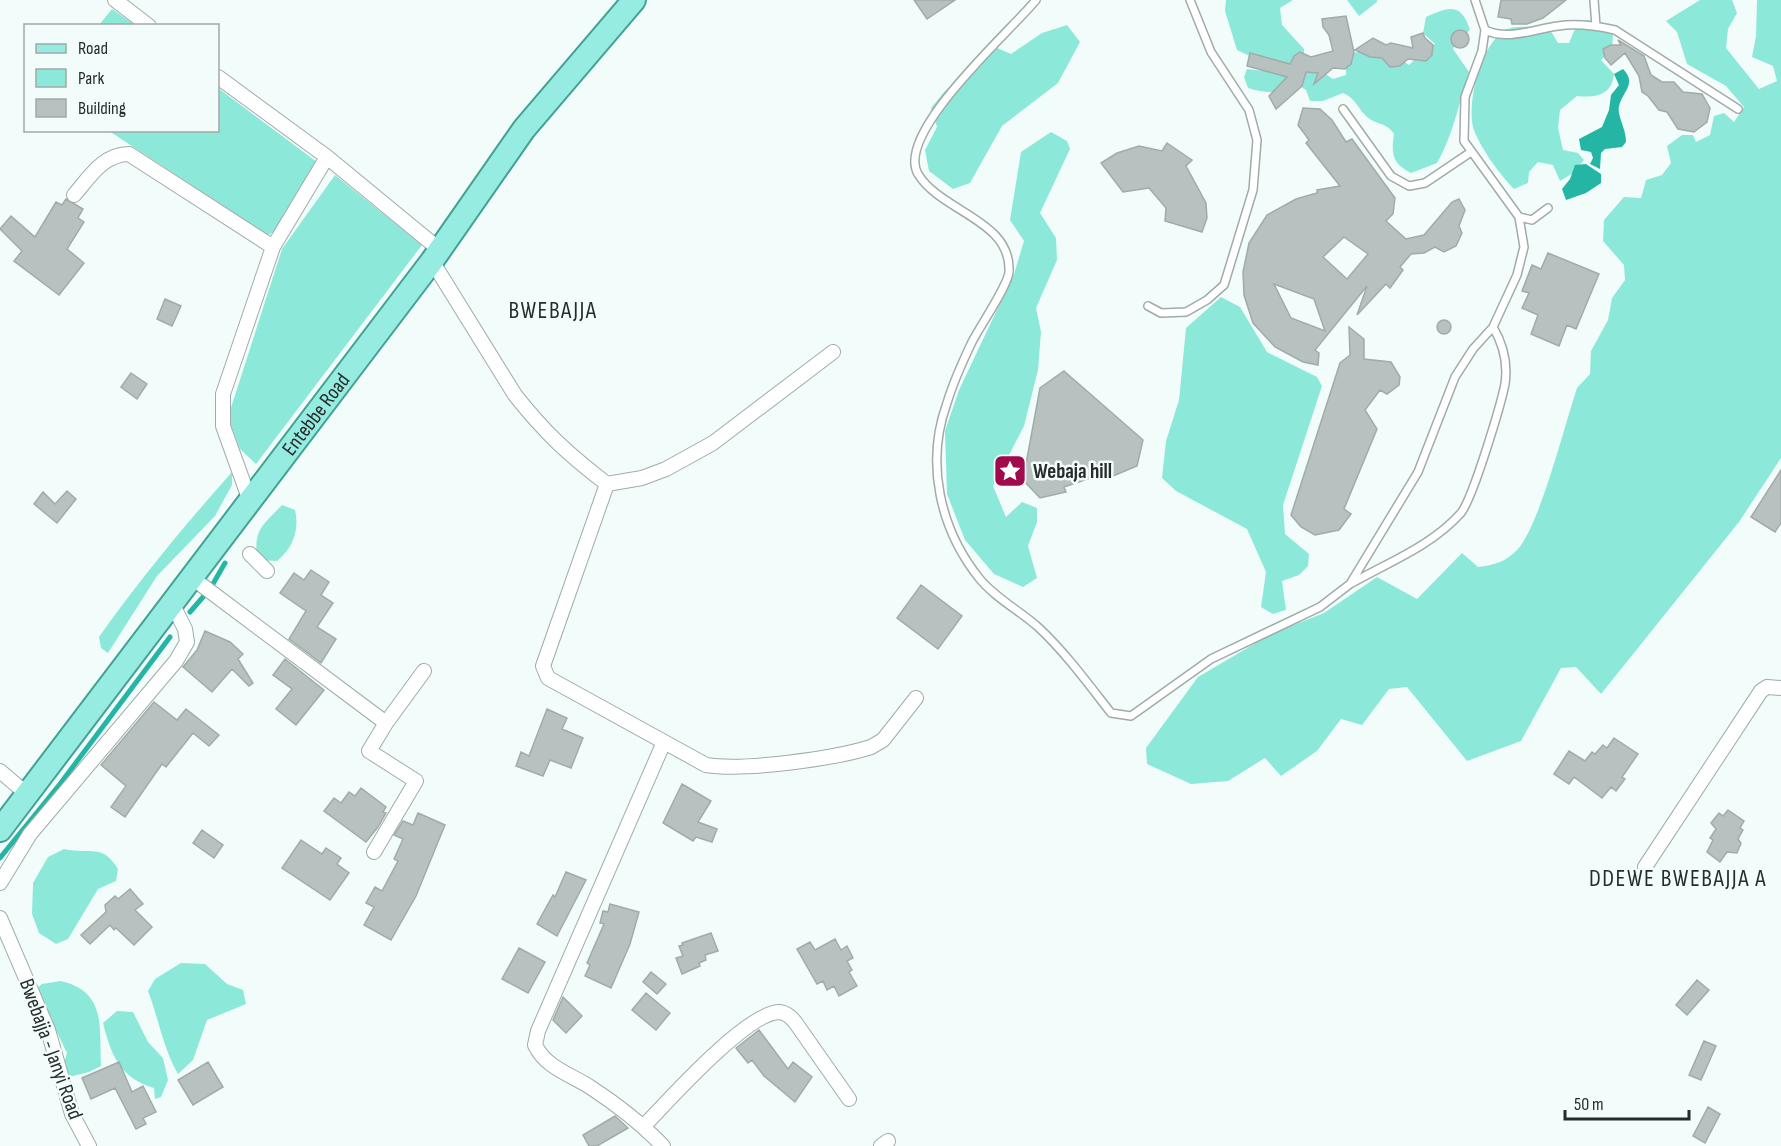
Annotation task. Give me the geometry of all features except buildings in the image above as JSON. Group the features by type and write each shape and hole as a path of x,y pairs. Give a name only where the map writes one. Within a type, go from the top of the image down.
{"main road":[{"name":"Entebbe Road","path":"0,830 436,256 524,129 634,0"}],"street":[{"path":"115,0 146,24"},
{"path":"219,78 327,157 436,256 530,414 562,449 607,484 642,478 666,469 713,443 833,352"},
{"path":"74,195 105,161 112,156 129,154 273,247"},
{"path":"250,501 227,443 221,404 273,247 327,157"},
{"path":"607,484 543,666 544,673 559,686 706,765 721,767 757,765 858,751 883,740 916,698"},
{"path":"250,554 267,571"},
{"path":"191,577 386,723"},
{"path":"0,883 30,834 176,661 187,642 184,629 172,603"},
{"path":"374,852 416,781 369,751 386,723 424,671"},
{"path":"1645,867 1761,691 1767,687 1781,688"},
{"path":"663,1146 644,1126 589,1087 547,1063 535,1045 538,1031 664,742"},
{"path":"0,771 27,794"},
{"name":"Bwebajja - Janyi Road","path":"0,918 48,1030 72,1114 89,1146"},
{"path":"644,1126 715,1052 768,1015 779,1012 787,1014 795,1022 849,1099"}],"lane":[{"path":"1036,0 965,76 927,122 915,156 917,173 939,196 998,236 1006,251 1009,274 970,345 946,405 938,445 938,491 949,530 980,579 1040,628 1111,713 1131,716 1211,659 1320,607 1350,584 1425,544 1462,513 1487,448 1505,382 1503,344 1493,327"},
{"path":"1148,306 1161,313 1186,312 1207,300 1224,285 1253,190 1257,140 1249,110 1210,52 1190,0"},
{"path":"1350,584 1418,472 1455,376 1473,349 1493,327 1517,275 1524,247 1518,217 1471,152 1462,133 1465,97 1482,51 1485,30 1475,0"},
{"path":"1594,0 1596,26"},
{"path":"1485,30 1496,35 1530,32 1560,25 1596,26 1615,30 1737,109"},
{"path":"1343,109 1391,176 1409,186 1425,183 1471,152"},
{"path":"1518,217 1532,220 1548,208"}],"green space":[{"path":"1226,0 1293,0 1280,8 1282,25 1304,49 1304,60 1333,79 1346,75 1346,55 1354,53 1379,52 1409,65 1435,44 1423,33 1426,17 1448,9 1458,11 1463,15 1470,30 1458,39 1453,49 1469,72 1452,130 1437,163 1411,173 1400,166 1394,157 1394,134 1391,130 1370,119 1354,101 1343,93 1323,101 1310,101 1306,90 1297,84 1273,92 1248,88 1244,77 1247,69 1263,71 1273,67 1237,50 1225,11"},
{"path":"1347,0 1377,0 1377,2 1359,16"},
{"path":"1700,0 1732,0 1737,13 1728,29 1726,48 1759,89 1777,81 1773,66 1752,57 1756,36 1757,0 1781,0 1781,458 1739,522 1601,694 1576,667 1561,668 1521,741 1467,761 1407,687 1389,689 1362,725 1341,719 1317,751 1281,776 1265,758 1228,781 1191,784 1147,764 1146,748 1198,677 1271,634 1324,613 1377,577 1417,599 1462,553 1478,567 1500,562 1518,549 1535,518 1543,497 1577,388 1590,374 1591,351 1608,320 1612,298 1625,280 1624,265 1603,241 1604,220 1624,197 1641,198 1646,180 1662,175 1671,163 1667,146 1682,135 1693,135 1696,142 1710,135 1714,116 1724,113 1734,122 1744,107 1726,86 1687,64 1677,32 1666,21"},
{"path":"112,9 134,24 100,24"},
{"path":"1587,20 1601,23 1613,35 1612,49 1601,60 1614,74 1610,87 1602,94 1577,96 1560,110 1558,128 1563,150 1578,153 1584,160 1573,173 1560,181 1553,165 1538,162 1529,172 1528,183 1514,189 1490,160 1473,127 1474,89 1483,61 1496,38 1508,29 1549,28 1558,43 1569,43 1574,31"},
{"path":"1067,25 1080,42 1058,83 1002,126 970,183 953,189 929,171 925,150 937,127 931,108 945,91 995,47 1011,54 1042,33"},
{"path":"219,89 321,165 282,228 268,235 111,132 219,132"},
{"path":"1051,132 1067,141 1070,149 1040,213 1056,238 1057,260 1036,308 1041,332 1038,370 1024,426 993,486 1006,517 1022,502 1037,508 1037,522 1028,546 1037,578 1023,587 994,574 965,540 947,494 945,431 959,390 1014,274 1024,241 1010,220 1021,152"},
{"path":"335,175 422,245 256,464 240,449 228,417 282,249"},
{"path":"1221,297 1240,307 1267,352 1317,377 1322,386 1283,505 1285,534 1309,554 1308,566 1299,575 1282,581 1286,610 1273,614 1261,607 1266,572 1247,529 1176,491 1162,478 1166,441 1179,400 1186,328"},
{"path":"232,472 232,485 215,516 157,576 108,653 101,648 99,637 115,615 163,553"},
{"path":"282,505 295,510 294,539 277,561 257,560 256,550 260,529"},
{"path":"64,849 101,853 107,856 118,869 116,881 98,889 68,939 56,944 39,933 32,914 33,883 48,857"},
{"path":"181,963 205,964 227,984 243,990 246,1004 207,1020 193,1060 178,1074 165,1044 148,991 155,979"},
{"path":"61,981 76,986 86,993 98,1013 100,1025 101,1066 69,1077 62,1069 67,1053 36,989 42,984"},
{"path":"117,1011 133,1012 148,1042 163,1058 168,1080 161,1097 155,1099 154,1088 133,1078 119,1064 114,1055 103,1023"}],"shaded area":[{"path":"1623,69 1629,81 1619,113 1626,142 1622,147 1605,149 1601,153 1600,169 1590,164 1593,158 1591,152 1581,150 1579,139 1602,127 1609,110 1611,95 1619,85 1614,74"},
{"path":"1586,164 1601,174 1601,183 1586,193 1566,200 1562,189 1570,179 1575,165"}],"waterway":[{"path":"190,612 210,589 225,563"},
{"path":"0,858 60,784 170,637"}],"place":[{"name":"Webaja hill","path":"1010,471"}],"district":[{"name":"BWEBAJJA","path":"553,310"},
{"name":"DDEWE BWEBAJJA A","path":"1678,878"}]}
